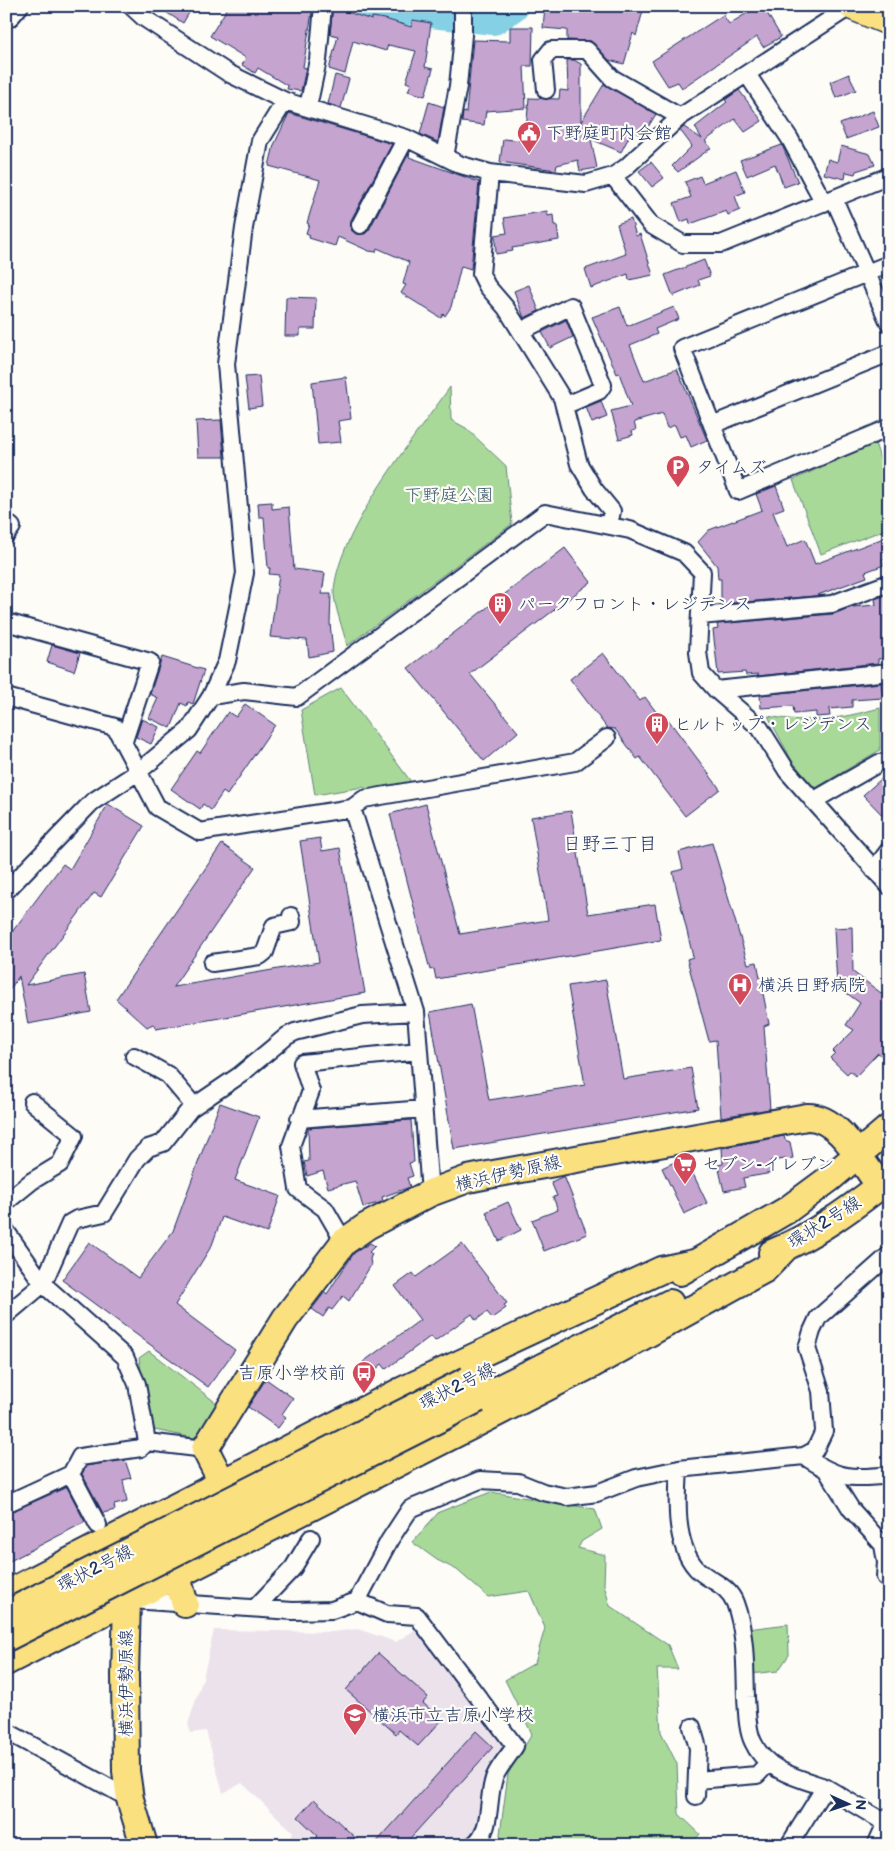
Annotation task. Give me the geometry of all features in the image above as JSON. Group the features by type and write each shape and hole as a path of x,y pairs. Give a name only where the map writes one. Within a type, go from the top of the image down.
{"highway":[{"path":"852,6 889,21"}],"main road":[{"name":"横浜伊勢原線","path":"205,1449 285,1318 344,1242 367,1226 430,1193 488,1174 807,1117 819,1118 837,1127 857,1156 884,1182"},
{"name":"環状2号線","path":"6,1638 473,1390 668,1280 780,1214 857,1156 889,1128"},
{"name":"環状2号線","path":"6,1614 473,1390 787,1246 848,1209 884,1182"},
{"path":"6,1662 590,1366 765,1269 787,1246"},
{"path":"6,1594 403,1390 661,1270 694,1263"},
{"path":"205,1449 223,1484"},
{"name":"横浜伊勢原線","path":"144,1845 130,1799 126,1771 126,1649 127,1600 147,1522"},
{"path":"181,1572 179,1584 185,1604"},
{"path":"90,1619 106,1624 114,1630 126,1649"}],"street":[{"path":"131,6 144,18 228,73 285,101 406,138 461,165 490,173 586,184 612,176 625,168 680,117 852,6"},
{"path":"308,107 318,60 323,6"},
{"path":"445,157 458,86 463,35 463,7"},
{"path":"546,90 543,60 551,50 587,50 612,78 680,117"},
{"path":"747,74 829,201 867,273 889,323"},
{"path":"6,891 92,802 138,772 189,730 211,696 227,661 245,573 226,364 244,228 260,141 285,101"},
{"path":"360,225 406,138"},
{"path":"490,173 481,274 487,286 506,308 562,398 579,464 594,489 612,512 609,525"},
{"path":"612,176 651,225 683,244 721,244 889,176"},
{"path":"889,264 682,348 738,491 889,428"},
{"path":"521,331 571,306 603,385 599,391 564,406"},
{"path":"712,425 889,353"},
{"path":"211,696 244,691 297,697 545,513 630,530 684,554 702,572 698,652 701,673 716,690 760,728 787,771 889,886"},
{"path":"6,522 12,527 6,535"},
{"path":"700,616 832,604 889,583"},
{"path":"6,622 150,662 124,741"},
{"path":"716,690 889,672"},
{"path":"6,697 115,727 157,807 200,832 352,808 364,799 574,762 607,738"},
{"path":"813,801 879,763 889,762"},
{"path":"352,808 416,1012 430,1193"},
{"path":"874,870 889,850"},
{"path":"212,963 260,956 265,952 274,926 292,922 291,916"},
{"path":"6,1315 44,1284 70,1224 77,1219 104,1213 136,1159 148,1148 163,1143 194,1106 240,1075 295,1032 362,1014 416,1012"},
{"path":"344,1242 325,1209 298,1189 291,1146 310,1091 302,1064 419,1051"},
{"path":"134,1056 168,1075 194,1106"},
{"path":"6,1202 32,1181 60,1164 74,1136 32,1102"},
{"path":"299,1119 424,1109"},
{"path":"6,1230 44,1284 125,1357 137,1384 147,1442"},
{"path":"127,1600 292,1612 332,1610 357,1601 389,1541 410,1509 480,1480 518,1482 543,1492 567,1497 597,1493 636,1478 679,1469 804,1456 816,1450 824,1431 821,1391 807,1348 812,1331 818,1318 889,1255"},
{"path":"147,1442 205,1449"},
{"path":"6,1504 70,1474 80,1457 141,1448 147,1442"},
{"path":"804,1456 826,1471 858,1479 889,1475"},
{"path":"679,1469 677,1504 684,1546 696,1568 722,1585 734,1601 744,1634 747,1712 753,1742 768,1763 785,1774 825,1787 887,1819 876,1845"},
{"path":"826,1471 850,1509 882,1545 886,1562 885,1577 889,1577"},
{"path":"70,1474 98,1525"},
{"path":"255,1608 293,1568 311,1538"},
{"path":"357,1601 387,1614 417,1616 515,1746 495,1776 484,1831 474,1845"},
{"path":"692,1727 698,1748 697,1788 757,1775 768,1763"},
{"path":"6,1731 130,1799"},
{"path":"789,1845 825,1787"}],"shaded area":[{"name":"横浜市立吉原小学校","path":"418,1628 506,1739 504,1748 485,1771 489,1775 481,1824 475,1833 456,1845 287,1845 293,1832 242,1783 223,1793 206,1731 191,1733 188,1724 203,1678 214,1630 332,1632 358,1629 396,1642"}],"green space":[{"name":"下野庭公園","path":"450,387 451,420 466,428 506,466 512,524 347,646 337,610 334,590 339,565 349,539 380,485"},
{"path":"875,443 889,486 889,528 821,554 793,480"},
{"path":"341,688 412,783 367,790 363,787 315,795 301,710"},
{"path":"880,708 880,750 814,789 791,759 768,716 811,720 851,715"},
{"path":"149,1351 219,1405 205,1429 194,1438 150,1429 139,1358"},
{"path":"491,1492 595,1509 602,1529 582,1541 578,1548 605,1555 604,1585 610,1606 668,1645 678,1669 657,1669 661,1732 677,1764 679,1814 700,1834 690,1845 502,1845 500,1834 508,1774 532,1734 505,1680 535,1663 545,1628 529,1591 488,1597 457,1570 437,1560 412,1542 439,1512"},
{"path":"788,1624 789,1655 778,1671 750,1674 748,1629"}],"building":[{"path":"156,6 193,6 183,23"},
{"path":"226,6 313,6 303,67 306,68 301,91 287,89 288,86 258,68 255,73 242,65 246,58 210,36 225,12"},
{"path":"333,6 342,6 341,10 372,20 372,17 385,19 411,27 413,20 431,23 425,67 433,69 425,96 408,91 411,84 406,82 416,51 388,45 386,51 353,41 345,74 329,69 338,36 330,34"},
{"path":"545,6 627,6 643,11 636,36 633,33 624,64 609,60 591,41 567,40 567,30 543,28"},
{"path":"759,6 763,6 781,37 763,47 757,37 682,88 678,82 668,86 652,61 723,15 729,24"},
{"path":"510,27 533,27 532,66 524,66 526,108 486,111 484,125 462,122 463,112 466,113 473,40 510,41"},
{"path":"567,60 574,60 581,64 581,122 604,84 656,114 642,137 635,132 632,136 630,135 621,152 591,139 597,168 580,171 578,160 557,165 556,170 500,162 503,139 525,141 529,98 559,99 560,90 568,91"},
{"path":"849,74 856,90 836,98 830,82"},
{"path":"335,75 349,79 341,108 328,104"},
{"path":"739,90 762,121 745,132 735,119 705,141 711,148 678,172 672,166 692,146 680,130 684,127 702,139 695,127"},
{"path":"429,102 444,107 438,142 420,134"},
{"path":"873,111 879,127 846,139 840,124"},
{"path":"289,113 392,144 351,220 351,230 356,234 365,234 369,230 410,151 409,157 479,182 471,269 461,266 451,307 445,316 443,314 441,318 401,293 406,285 403,284 409,262 377,248 376,252 369,251 338,237 335,246 309,238 310,235 306,233 309,224 307,223 320,180 269,166 274,145"},
{"path":"782,145 798,182 784,187 775,164 747,176 740,160"},
{"path":"841,146 870,154 875,165 856,171 855,174 846,172 845,179 824,174 828,159 837,162"},
{"path":"651,162 664,178 652,187 639,171"},
{"path":"736,170 745,192 735,196 740,210 728,215 726,211 690,224 689,219 681,222 674,203 691,197 685,182 700,176 703,183"},
{"path":"547,211 548,216 553,215 554,225 557,225 559,240 512,248 513,251 496,254 495,235 507,233 504,218"},
{"path":"631,219 636,236 640,234 653,275 629,280 628,274 591,288 585,269 626,254 617,224"},
{"path":"704,260 710,276 698,280 700,285 673,296 665,275"},
{"path":"529,285 539,311 524,318 514,291"},
{"path":"286,297 316,298 315,329 300,329 300,336 285,336"},
{"path":"620,307 627,326 674,307 679,319 655,329 657,334 630,345 644,381 677,369 707,440 691,447 686,435 680,437 675,425 667,428 662,414 634,422 636,430 632,431 633,435 619,439 611,411 631,406 619,373 617,374 592,317"},
{"path":"566,320 573,337 550,348 542,332"},
{"path":"259,376 262,406 249,408 245,377"},
{"path":"346,377 351,419 338,421 341,442 318,444 312,382"},
{"path":"601,401 607,417 592,423 586,407"},
{"path":"221,420 224,457 198,457 196,421"},
{"path":"776,486 784,508 773,512 787,547 805,539 815,564 889,536 889,558 882,559 884,565 865,572 867,577 815,596 721,604 721,579 718,579 717,566 698,542 709,530 762,510 756,494"},
{"path":"272,502 272,509 289,507 294,569 325,573 322,594 331,594 330,623 333,652 309,657 307,640 270,637 279,575 269,574 270,568 268,568 264,517 259,517 258,503"},
{"name":"パークフロント・レジデンス","path":"565,548 591,582 470,674 518,732 484,761 408,668"},
{"path":"889,594 889,658 878,659 878,663 758,676 758,674 746,675 745,672 718,674 713,630 718,629 717,624 833,614 852,607 876,605 875,599"},
{"path":"52,645 80,653 74,671 47,662"},
{"name":"ヒルトップ・レジデンス","path":"603,653 640,701 645,697 663,721 667,718 720,789 685,816 640,757 637,759 615,729 607,728 570,679"},
{"path":"162,657 204,670 193,704 188,702 187,706 181,703 171,728 149,718 158,698 150,694"},
{"path":"881,683 883,698 852,700 852,707 829,709 830,716 816,717 816,712 794,714 793,706 761,708 760,695"},
{"path":"245,704 275,725 227,795 223,792 211,810 203,804 200,809 171,789 197,751 200,753 228,712 236,717"},
{"path":"142,719 159,727 151,744 136,737"},
{"path":"889,772 889,822 863,795"},
{"path":"108,804 144,826 101,897 94,893 26,985 84,974 91,1012 28,1024 19,976 6,995 6,940 63,864 70,869"},
{"path":"426,804 460,934 548,920 531,817 571,811 588,914 655,904 661,940 436,979 434,969 430,970 390,814"},
{"path":"320,838 322,851 340,848 365,993 156,1029 153,1024 147,1027 116,999 222,844 255,867 173,987 319,962 300,841"},
{"path":"712,843 748,964 757,962 769,1024 764,1026 770,1109 721,1117 716,1040 709,1041 687,959 693,957 673,872 683,869 679,852"},
{"path":"852,927 853,972 889,999 889,1060 878,1053 856,1076 850,1071 847,1074 830,1058 835,1053 833,1051 854,1030 846,1025 860,1003 837,986 834,928"},
{"path":"606,980 623,1079 691,1068 698,1108 454,1149 430,1012 471,1004 489,1100 585,1085 568,986"},
{"path":"220,1103 259,1117 235,1180 280,1196 267,1233 222,1217 212,1245 175,1305 235,1350 208,1387 62,1280 89,1242 138,1278 173,1231"},
{"path":"411,1120 414,1162 409,1163 413,1176 407,1178 410,1187 382,1197 383,1201 379,1203 363,1207 355,1181 328,1188 323,1171 307,1176 304,1162 309,1161 308,1128"},
{"path":"784,1136 785,1140 790,1142 793,1158 770,1161 772,1173 743,1178 745,1187 724,1191 718,1165 723,1164 722,1148"},
{"path":"685,1157 707,1203 684,1214 662,1168"},
{"path":"564,1176 587,1234 544,1251 532,1220 558,1210 553,1197 557,1196 551,1182"},
{"path":"508,1202 521,1230 499,1241 486,1212"},
{"path":"370,1243 375,1246 369,1252 372,1254 370,1259 371,1265 349,1301 343,1296 332,1310 329,1308 323,1317 312,1309 325,1292 327,1294 354,1253"},
{"path":"462,1244 507,1303 504,1305 506,1308 492,1318 487,1312 476,1320 472,1314 435,1341 431,1336 386,1369 382,1364 373,1372 363,1362 420,1320 395,1286 413,1273 416,1277"},
{"path":"266,1379 293,1398 282,1414 286,1417 278,1428 248,1407"},
{"path":"125,1460 131,1478 123,1480 127,1502 114,1505 115,1510 103,1513 82,1474 86,1466"},
{"path":"67,1487 85,1522 6,1563 6,1514"},
{"path":"378,1653 428,1697 423,1703 442,1720 418,1746 399,1730 396,1734 346,1690"},
{"path":"476,1731 493,1747 404,1845 374,1845"},
{"path":"314,1799 363,1845 310,1845 318,1836 298,1817"}],"waterway":[{"path":"369,6 494,20 514,6"}],"place":[{"name":"下野庭町内会館","path":"529,154"},
{"name":"タイムズ","path":"678,488"},
{"name":"パークフロント・レジデンス","path":"500,625"},
{"name":"ヒルトップ・レジデンス","path":"657,745"},
{"name":"横浜日野病院","path":"740,1006"},
{"name":"セブン-イレブン","path":"685,1185"},
{"name":"吉原小学校前","path":"364,1394"},
{"name":"横浜市立吉原小学校","path":"355,1736"}],"district":[{"name":"日野三丁目","path":"610,843"}]}
